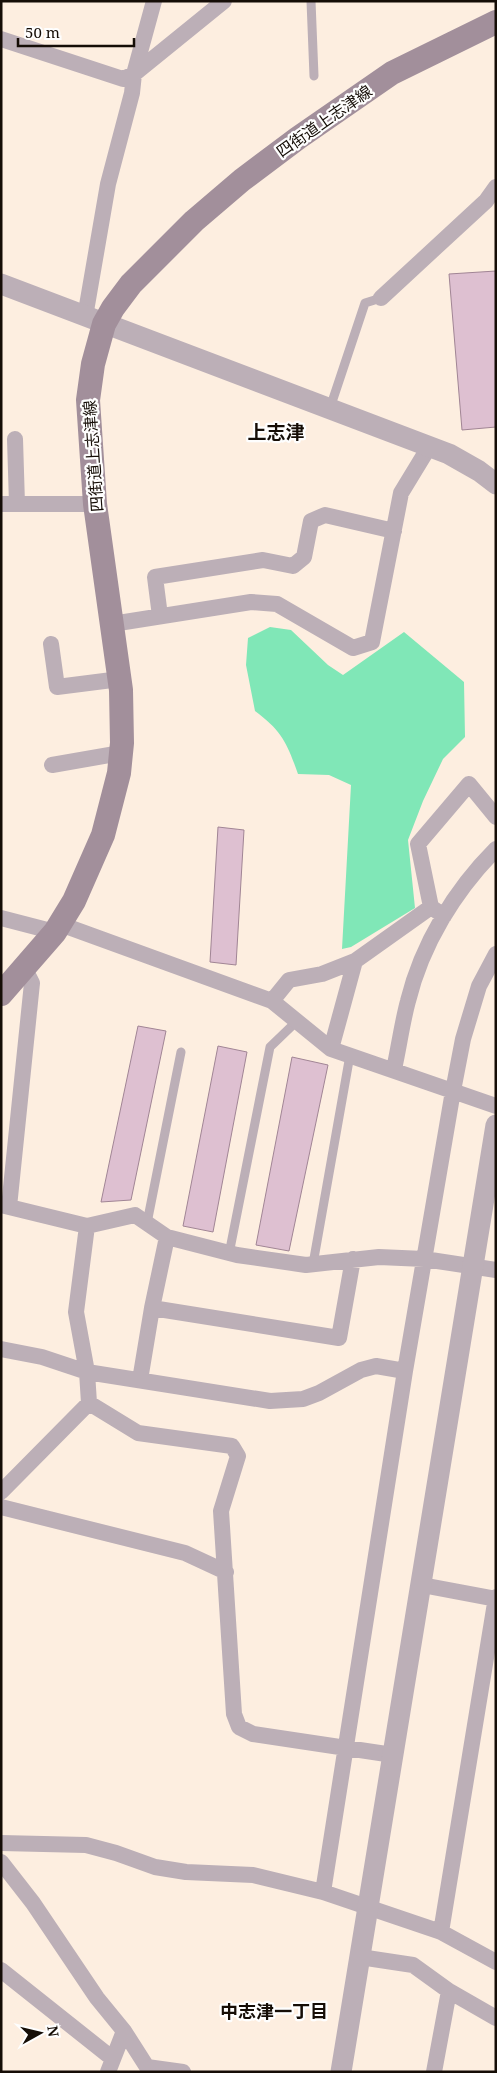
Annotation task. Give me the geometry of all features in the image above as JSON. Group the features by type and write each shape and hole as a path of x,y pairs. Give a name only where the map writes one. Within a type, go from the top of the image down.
{"main road":[{"name":"四街道上志津線","path":"1,994 58,928 74,901 103,835 119,773 122,717 120,679 96,504 88,400 93,364 95,320 113,308 131,284 194,221 242,180 298,138 392,73 496,22"}],"street":[{"path":"95,320 108,184 132,93 134,74 154,1"},
{"path":"1,39 123,79 134,74 224,1"},
{"path":"381,298 486,202 496,187"},
{"path":"1,284 449,454 480,471 496,484"},
{"path":"15,439 9,504 96,504"},
{"path":"112,624 251,602 277,604 353,648 372,642 401,493 429,446"},
{"path":"160,616 156,577 263,560 293,566 304,557 311,521 325,515 394,531"},
{"path":"51,644 57,687 120,679"},
{"path":"52,765 121,753"},
{"path":"394,1069 408,1000 438,911 418,844 469,784 496,818"},
{"path":"272,1001 289,980 322,974 355,961 438,911 496,849"},
{"path":"1,918 58,928 272,1001 331,1049 394,1069 453,1092 496,1106"},
{"path":"323,1892 405,1371 453,1092 463,1039 479,986 496,954"},
{"path":"331,1049 355,961"},
{"path":"24,967 32,983 5,1206 87,1226 135,1215 167,1237 229,1254 306,1265 379,1256 496,1270"},
{"path":"341,2072 496,1126"},
{"path":"87,1226 76,1312 87,1372 89,1403"},
{"path":"140,1380 152,1308 167,1237"},
{"path":"152,1308 339,1338 353,1259"},
{"path":"1,1349 42,1357 87,1372 278,1402 303,1399 319,1393 362,1370 376,1366 405,1371"},
{"path":"5,1481 89,1403"},
{"path":"89,1403 138,1434 232,1446 238,1456 221,1511 234,1714 239,1727 253,1734 393,1755"},
{"path":"1,1507 185,1553 226,1572"},
{"path":"422,1585 496,1599 442,1932"},
{"path":"1,1843 86,1846 116,1853 155,1867 186,1872 254,1876 323,1892 442,1932 496,1962"},
{"path":"1,1862 33,1903 97,1998 124,2031 147,2067 183,2072"},
{"path":"360,1958 413,1965 449,1991 496,2018"},
{"path":"1,1970 111,2065 124,2031"},
{"path":"434,2072 449,1991"}],"lane":[{"path":"311,1 314,76"},
{"path":"329,409 365,303 381,298"},
{"path":"229,1254 270,1048 297,1021"},
{"path":"147,1223 180,1052"},
{"path":"313,1264 350,1055"}],"green space":[{"path":"270,627 291,630 328,665 343,675 404,632 464,682 465,737 443,759 423,801 408,840 415,908 351,947 342,949 351,785 329,775 298,774 287,746 278,732 255,711 246,665 248,638"}],"building":[{"path":"496,271 496,427 462,430 449,274"},
{"path":"218,827 244,830 236,965 210,962"},
{"path":"138,1026 166,1031 131,1200 101,1202"},
{"path":"218,1046 247,1052 213,1232 183,1226"},
{"path":"292,1057 328,1065 289,1251 256,1245"}],"district":[{"name":"上志津","path":"276,432"},
{"name":"中志津一丁目","path":"274,2011"}]}
